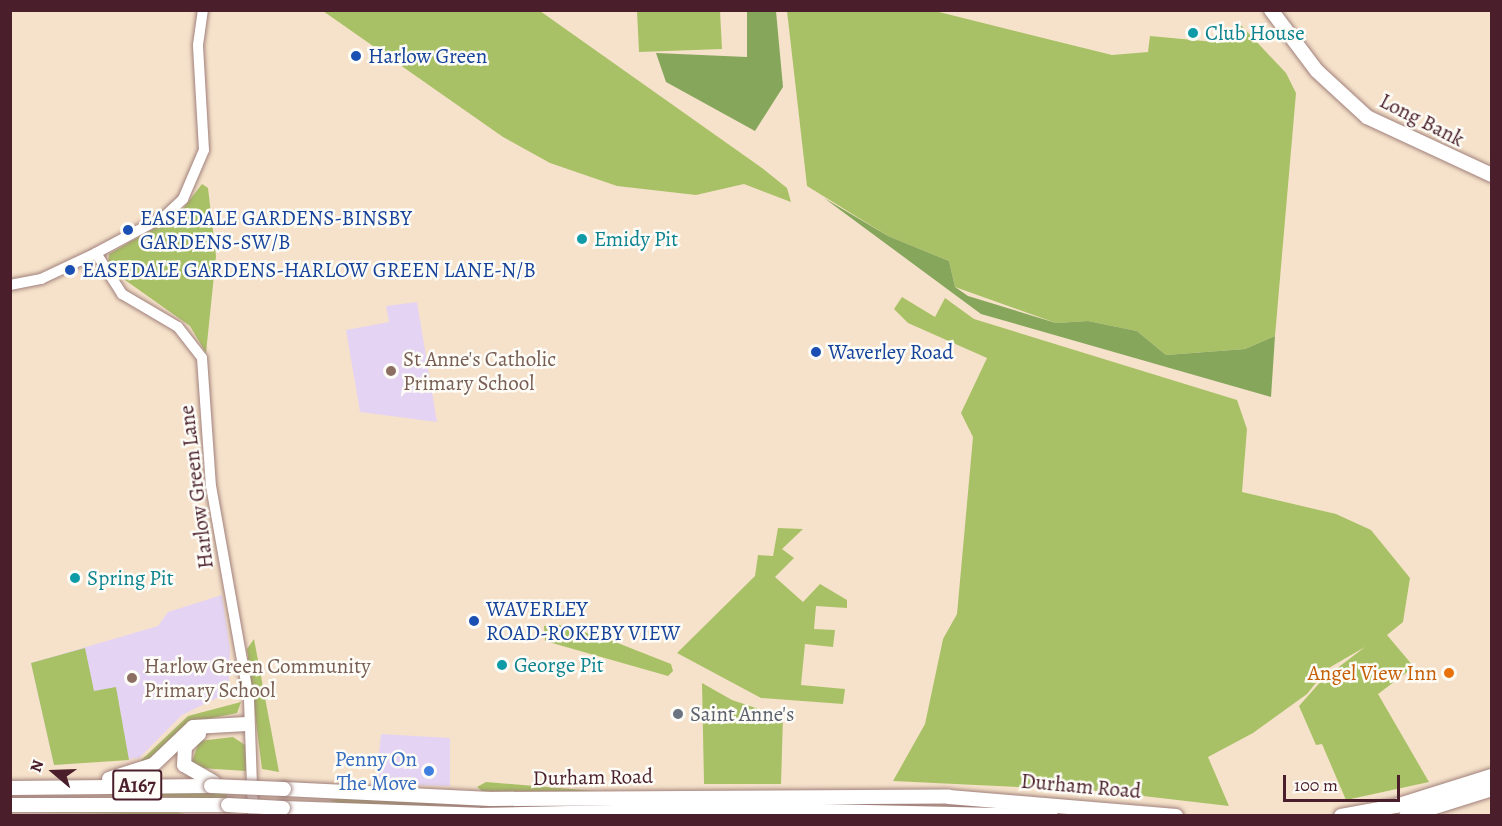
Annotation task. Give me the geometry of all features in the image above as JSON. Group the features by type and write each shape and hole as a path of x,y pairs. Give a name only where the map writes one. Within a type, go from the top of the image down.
{"main road":[{"name":"Long Bank","path":"1271,10 1317,71 1367,117 1491,175"},
{"path":"211,784 186,769 182,757 188,742 200,733 247,724"},
{"path":"69,785 136,773 193,727 247,724"},
{"path":"1341,816 1396,806 1491,776"},
{"name":"Durham Road","path":"10,788 69,785 211,784 491,800 949,797 1176,816"},
{"path":"1406,816 1491,789"},
{"name":"Durham Road","path":"10,805 218,804 478,815 926,810 1051,816"},
{"path":"283,808 316,816"},
{"path":"590,816 608,813"}],"street":[{"path":"10,285 41,279 96,254 165,216 196,178 204,150 198,45 203,10"},
{"name":"Harlow Green Lane","path":"96,254 122,294 178,327 202,358 211,486 249,700 247,724 253,763 253,816"}],"shaded area":[{"name":"St Anne's Catholic Primary School","path":"417,302 437,422 360,412 346,330 389,322 386,306"},
{"name":"Harlow Green Community Primary School","path":"222,595 230,649 229,682 221,696 182,715 139,758 54,765 31,663 158,626 168,612"},
{"path":"381,734 450,738 450,786 376,784"}],"green space":[{"path":"323,11 540,11 762,168 787,188 791,202 744,184 696,195 617,186 550,163 503,137"},
{"path":"637,11 720,11 722,49 639,52"},
{"path":"747,11 776,11 783,87 755,131 666,82 656,53 747,57"},
{"path":"787,11 935,11 1112,55 1148,52 1150,36 1215,42 1238,22 1286,73 1296,93 1275,336 1245,349 1166,355 1137,331 1088,321 1056,323 955,287 949,261 888,236 807,186"},
{"path":"202,184 208,188 216,256 206,353 190,326 108,268 109,254 179,214"},
{"path":"824,198 888,236 949,261 955,287 968,296 1056,323 1088,321 1137,331 1166,355 1245,349 1275,336 1271,397 981,314"},
{"path":"902,297 935,317 945,298 974,319 1237,400 1247,429 1242,492 1336,514 1371,530 1410,578 1403,622 1387,635 1414,667 1378,694 1429,782 1346,800 1322,744 1316,745 1299,706 1323,679 1365,647 1327,669 1307,694 1253,733 1208,757 1229,806 1100,791 893,781 925,724 943,639 957,614 973,437 961,413 987,358 908,323 894,309"},
{"path":"778,528 803,529 782,549 794,558 775,577 803,602 820,584 847,600 847,608 816,606 814,629 835,630 833,647 805,644 801,685 845,689 843,704 761,698 677,653 755,576 758,555 773,556"},
{"path":"559,625 605,638 671,664 673,671 668,676 545,641 544,626"},
{"path":"254,639 279,772 262,769 247,649"},
{"path":"85,648 94,691 116,687 129,760 54,765 31,663"},
{"path":"702,683 732,700 783,717 781,784 704,784"},
{"path":"241,702 237,713 197,721 150,761 132,769 188,716"},
{"path":"233,737 245,745 246,771 200,768 192,762 199,741"},
{"path":"486,782 595,791 482,791 477,787"},
{"path":"227,791 227,799 66,793"},
{"path":"344,798 600,805 347,806 329,800"},
{"path":"104,810 168,810 189,815 16,812"}],"place":[{"name":"Club House","path":"1193,33"},
{"name":"Harlow Green","path":"356,56"},
{"name":"EASEDALE GARDENS-BINSBY GARDENS-SW/B","path":"128,230"},
{"name":"Emidy Pit","path":"582,239"},
{"name":"EASEDALE GARDENS-HARLOW GREEN LANE-N/B","path":"70,270"},
{"name":"Waverley Road","path":"816,352"},
{"name":"St Anne's Catholic Primary School","path":"391,371"},
{"name":"Spring Pit","path":"75,578"},
{"name":"WAVERLEY ROAD-ROKEBY VIEW","path":"474,621"},
{"name":"George Pit","path":"502,665"},
{"name":"Angel View Inn","path":"1449,673"},
{"name":"Harlow Green Community Primary School","path":"132,678"},
{"name":"Saint Anne's","path":"678,714"},
{"name":"Penny On The Move","path":"429,771"}]}
